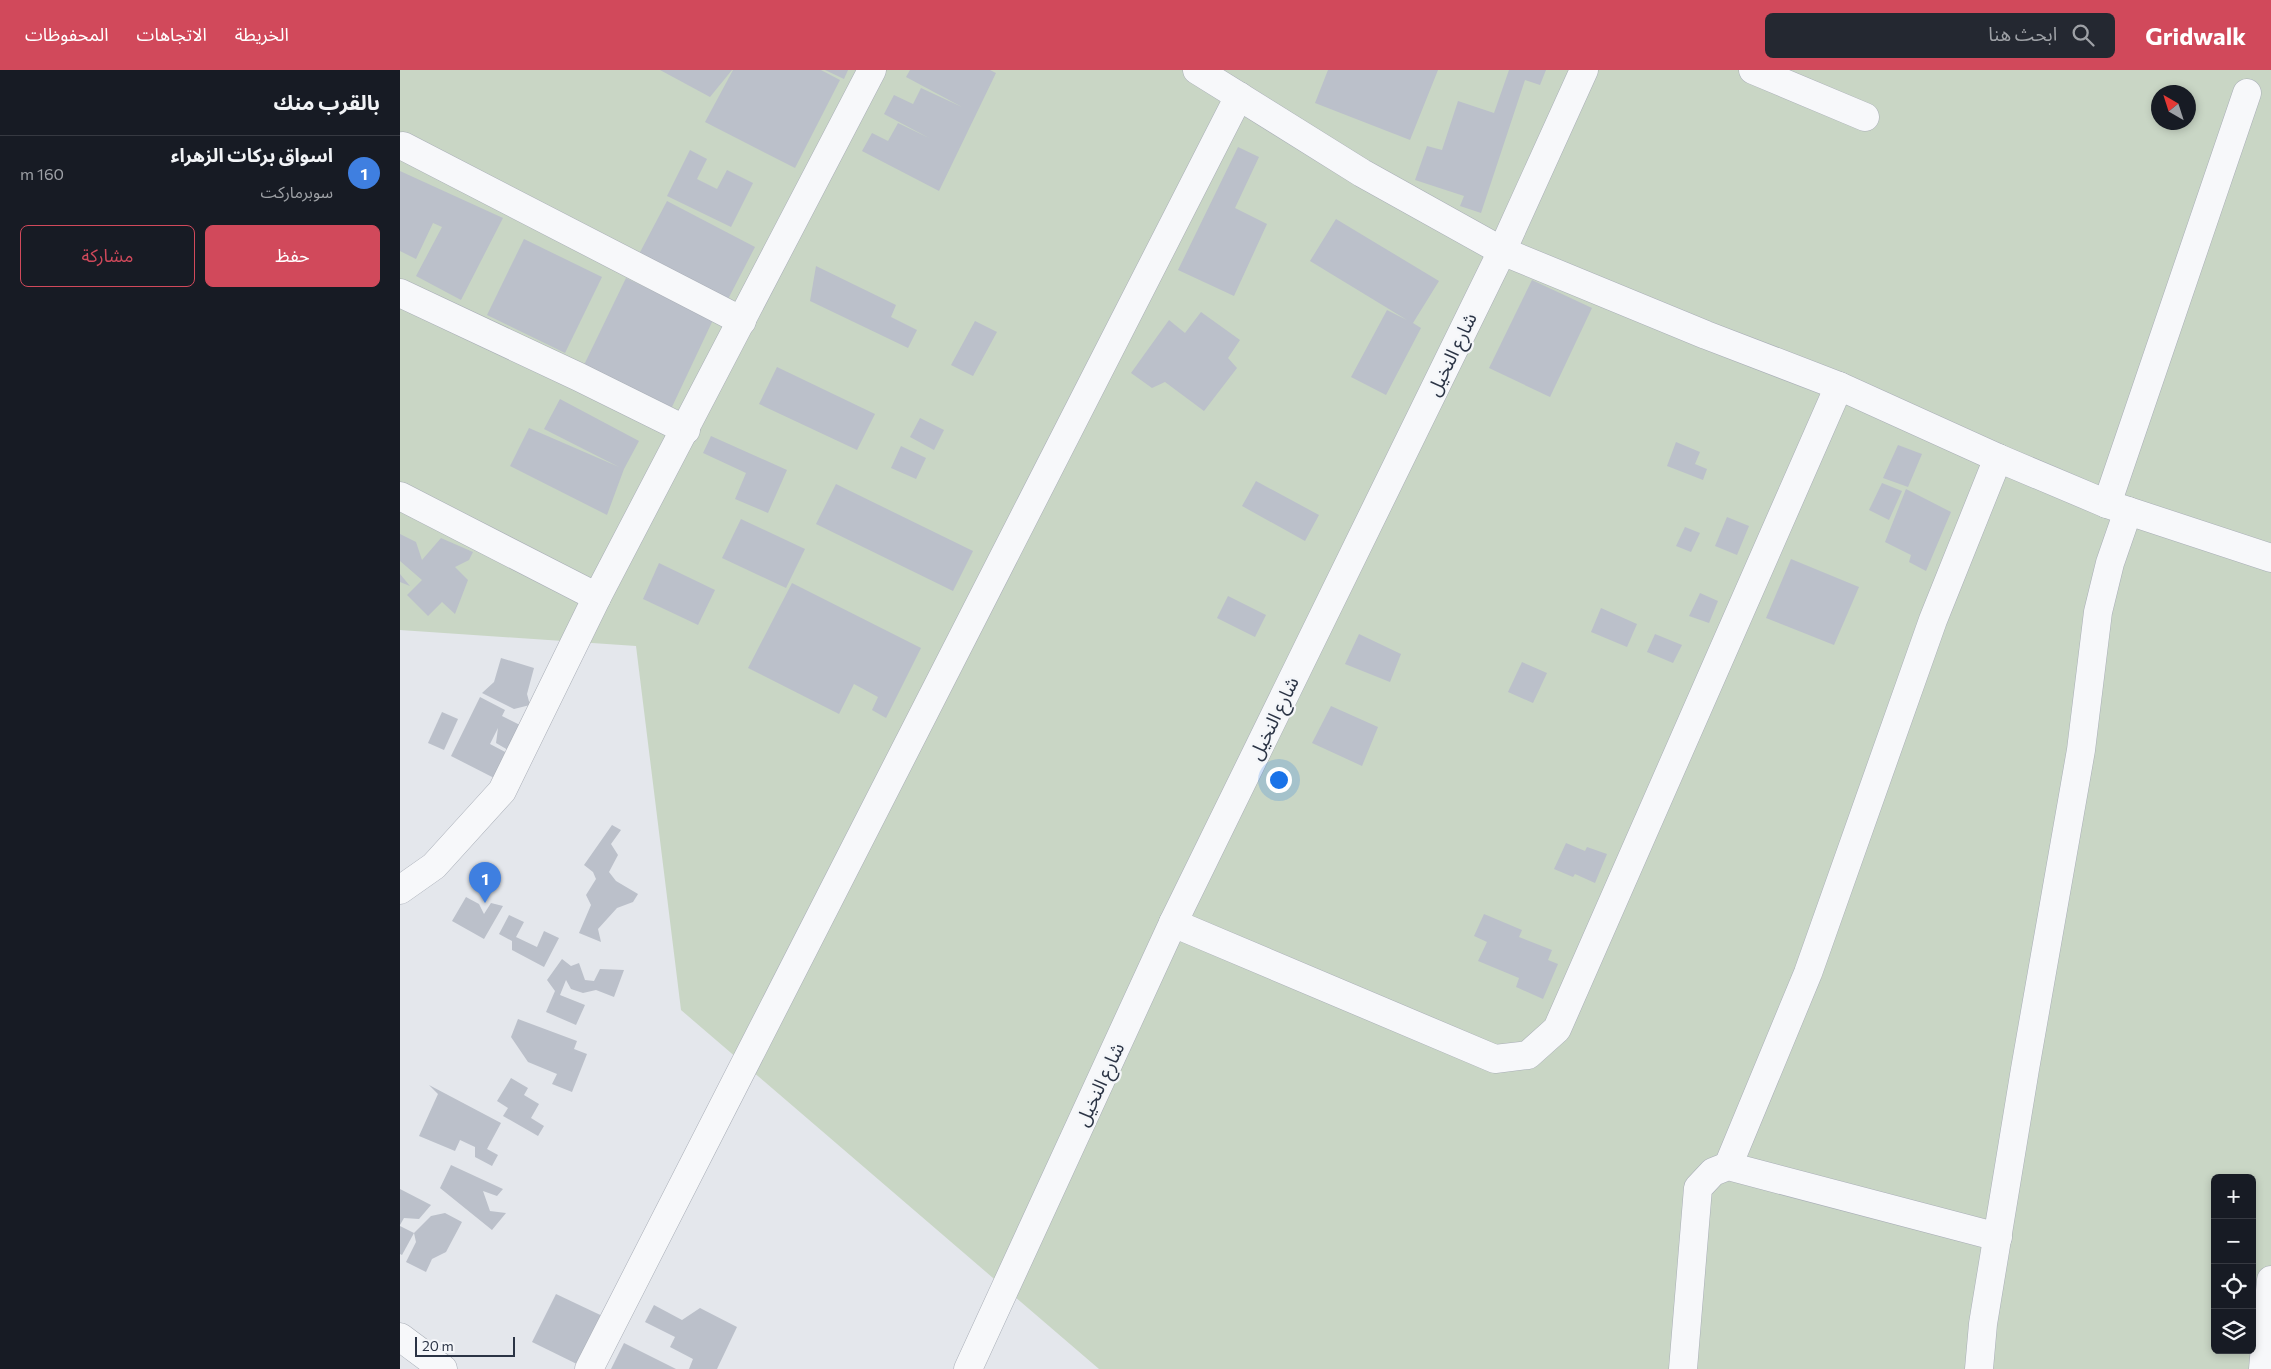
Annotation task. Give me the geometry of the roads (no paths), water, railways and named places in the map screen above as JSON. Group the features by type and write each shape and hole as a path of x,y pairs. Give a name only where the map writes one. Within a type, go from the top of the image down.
{"street":[{"path":"400,890 434,866 502,791 597,598 872,70"},
{"path":"1197,70 1362,173 1502,250 1706,335 1839,386 1998,458 2118,507 2271,558"},
{"name":"شارع النخيل","path":"968,1369 1173,923 1502,250 1584,70"},
{"path":"1753,70 1866,117"},
{"path":"1979,1369 1983,1324 2081,750 2098,612 2110,563 2118,507 2247,93"},
{"path":"589,1369 1238,96"},
{"path":"403,146 742,321"},
{"path":"400,293 686,430"},
{"path":"1173,923 1495,1059 1528,1055 1557,1028 1839,386"},
{"path":"1728,1166 1808,972 1933,620 1998,458"},
{"path":"400,496 597,598"},
{"path":"1683,1369 1698,1188 1713,1172 1728,1166 1998,1237"},
{"path":"2263,1369 2271,1280"},
{"path":"400,1337 443,1369"}],"place":[{"name":"اسواق بركات الزهراء","path":"485,903"}]}
